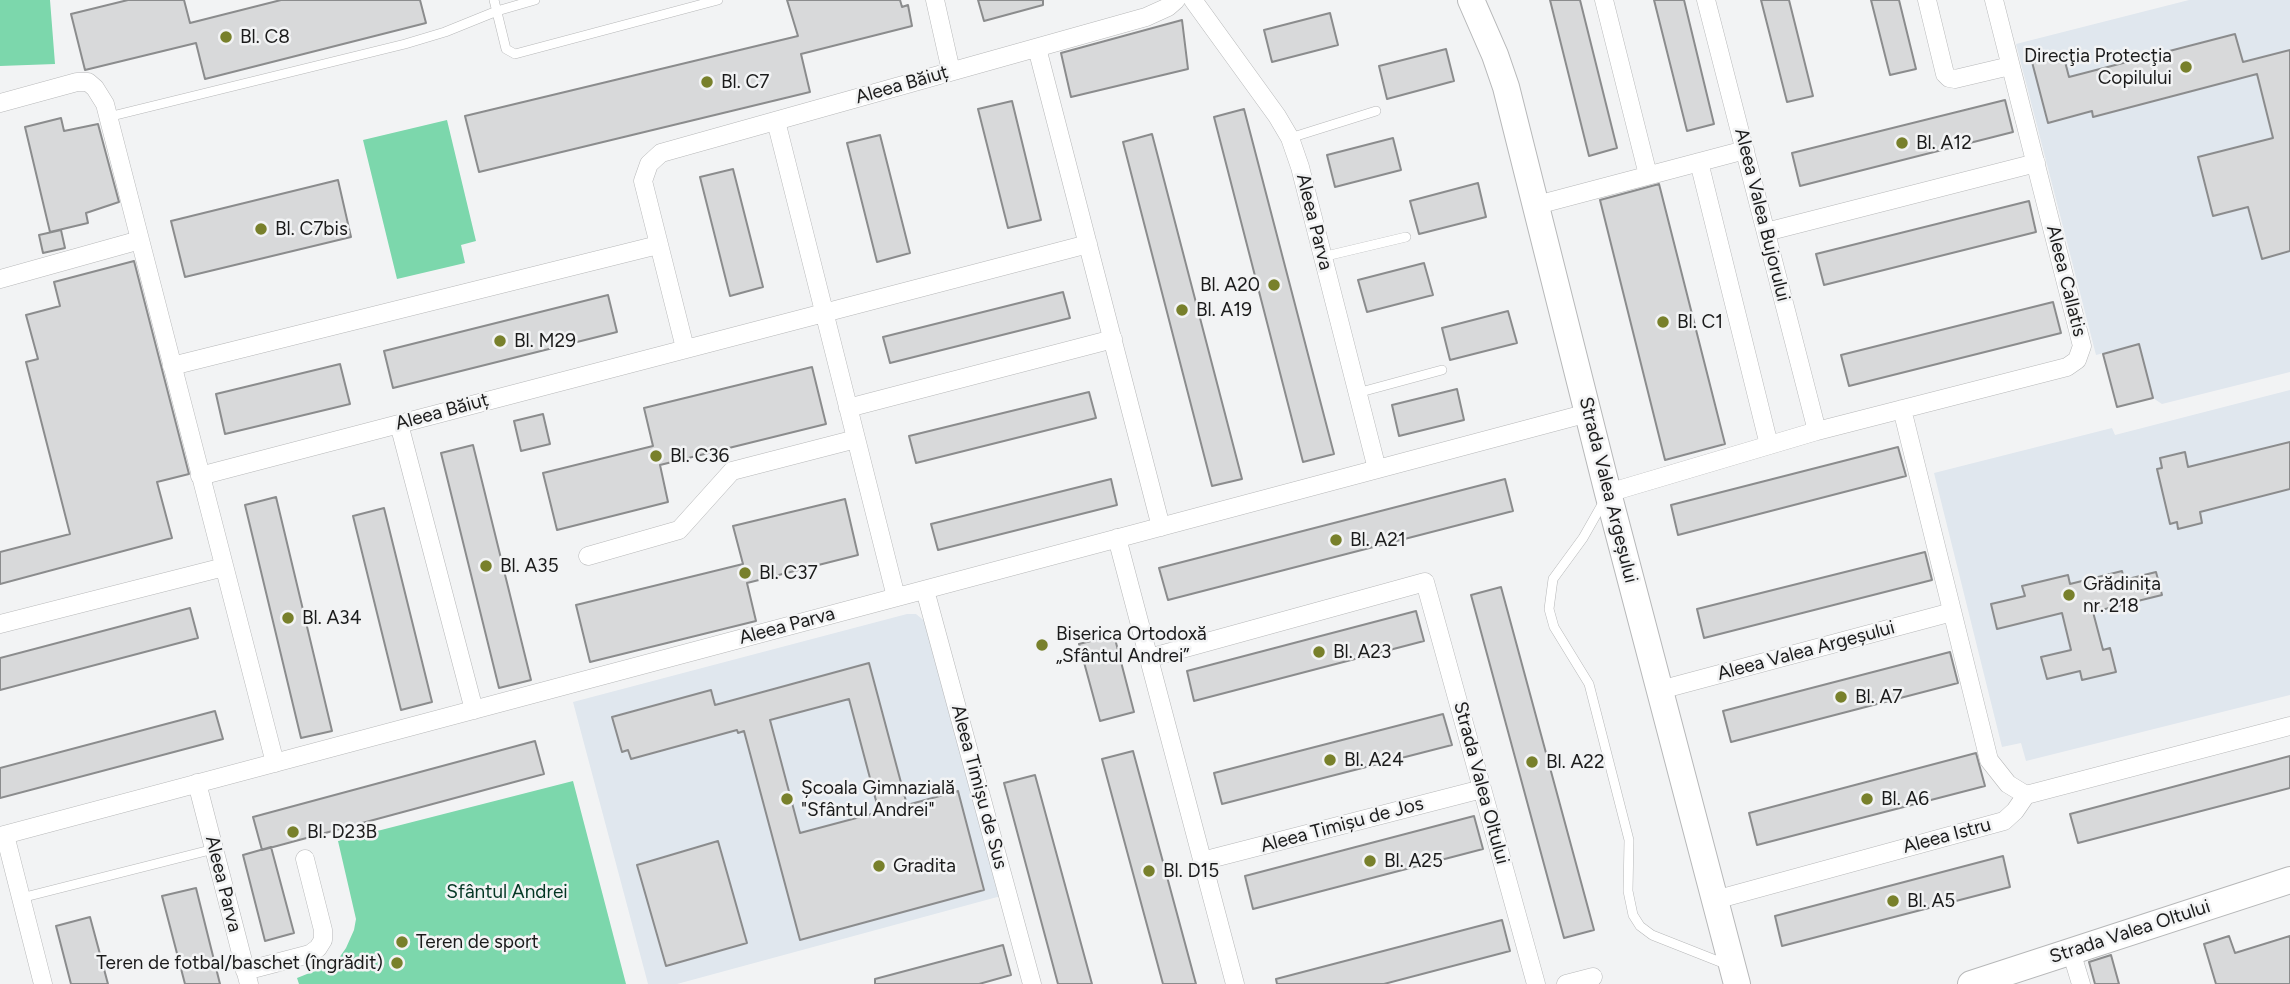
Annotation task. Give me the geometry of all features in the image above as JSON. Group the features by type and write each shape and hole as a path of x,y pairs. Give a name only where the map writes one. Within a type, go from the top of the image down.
{"main road":[{"name":"Strada Valea Argeșului","path":"1471,0 1502,71 1608,493 1735,975"},
{"name":"Strada Valea Oltului","path":"1971,984 2290,880"}],"street":[{"path":"935,0 951,71"},
{"name":"Aleea Băiuț","path":"685,348 643,181 649,164 661,153 1037,48 1176,0"},
{"name":"Aleea Parva","path":"1193,0 1290,138 1300,167 1377,469"},
{"path":"1604,0 1648,175"},
{"name":"Aleea Valea Bujorului","path":"1706,0 1817,431"},
{"path":"1927,0 1945,74 1949,78 1955,79 2010,66"},
{"name":"Aleea Callatis","path":"1608,493 1817,431 2067,368 2077,360 2082,346 1994,0"},
{"path":"1037,48 1161,527"},
{"path":"0,103 62,85 88,82 101,95 275,763"},
{"path":"776,121 895,597"},
{"path":"1537,205 1745,150"},
{"path":"1699,162 1769,445"},
{"path":"1766,232 2036,163"},
{"path":"0,279 140,240"},
{"name":"Aleea Băiuț","path":"200,476 1088,244"},
{"path":"172,366 658,245"},
{"path":"848,408 1113,339"},
{"path":"1902,409 1989,760 2008,784 2026,795 2290,726"},
{"name":"Aleea Parva","path":"2,836 1588,413"},
{"path":"399,424 474,710"},
{"path":"588,556 678,530 732,471 856,439"},
{"path":"1117,538 1235,984"},
{"path":"0,624 224,567"},
{"name":"Strada Valea Oltului","path":"1149,657 1426,582 1536,984"},
{"name":"Aleea Timișu de Sus","path":"925,590 1032,984"},
{"name":"Aleea Valea Argeșului","path":"1660,690 1952,612"},
{"name":"Aleea Parva","path":"197,783 247,978"},
{"name":"Aleea Timișu de Jos","path":"1202,861 1482,789"},
{"name":"Aleea Istru","path":"1715,900 2004,821 2026,795"},
{"path":"2,836 43,984"},
{"path":"247,978 310,954 323,940 323,930 305,859"},
{"path":"2071,951 2081,984"},
{"path":"1566,984 1593,977"}],"lane":[{"path":"494,0 506,49 515,54 718,0"},
{"path":"108,117 405,44 445,33 497,11 534,0"},
{"path":"1290,138 1376,111"},
{"path":"1322,257 1406,237"},
{"path":"1357,393 1442,370"},
{"path":"1608,493 1584,538 1553,579 1549,609 1554,627 1584,672 1593,697 1629,840 1628,891 1633,915 1640,926 1651,935 1735,975"},
{"path":"21,898 214,849"}],"shaded area":[{"path":"2189,0 2290,0 2290,372 2162,404 2153,398 2139,344 2096,355 2016,44"},
{"name":"Grădinița nr. 218","path":"2290,390 2290,695 2026,761 2021,743 2002,747 1934,473 2112,428 2115,435"},
{"name":"Școala Gimnazială \"Sfântul Andrei\"","path":"907,614 916,614 927,623 1001,896 677,984 648,984 573,702"}],"green space":[{"path":"0,0 50,0 55,64 0,66"},
{"path":"447,120 476,241 461,245 465,263 397,279 363,140"},
{"name":"Sfântul Andrei","path":"573,781 626,984 299,984 297,978 332,964 339,958 354,930 356,919 338,841"}],"building":[{"name":"Bl. C8","path":"128,0 184,0 190,23 281,0 420,0 426,23 205,79 196,43 85,70 71,14"},
{"name":"Bl. C7","path":"787,0 900,0 902,7 908,5 912,26 801,54 810,92 479,172 465,116 798,36"},
{"path":"978,0 1043,0 1043,5 984,21"},
{"path":"1550,0 1580,0 1617,148 1589,156"},
{"path":"1654,0 1684,0 1714,124 1687,131"},
{"path":"1761,0 1789,0 1813,96 1787,102"},
{"path":"1871,0 1899,0 1916,69 1890,75"},
{"path":"1330,13 1338,45 1272,62 1264,30"},
{"path":"1182,20 1188,69 1071,97 1061,53"},
{"path":"2235,34 2243,62 2290,50 2290,251 2262,259 2248,207 2213,216 2198,157 2273,138 2257,74 2093,117 2092,111 2048,123 2032,62 2063,54 2069,77"},
{"path":"1446,49 1454,81 1387,99 1379,66"},
{"name":"Bl. A12","path":"2005,100 2013,132 1800,186 1792,153"},
{"path":"1012,101 1041,220 1008,228 978,109"},
{"name":"Bl. A20","path":"1244,109 1334,454 1303,462 1214,117"},
{"path":"61,118 64,131 98,124 119,202 86,213 88,223 50,232 25,127"},
{"name":"Bl. A19","path":"1152,134 1242,479 1212,486 1123,142"},
{"path":"880,135 910,253 877,262 847,143"},
{"path":"1393,138 1401,170 1335,187 1327,155"},
{"path":"733,169 763,287 730,296 700,177"},
{"name":"Bl. C7bis","path":"338,180 351,237 185,277 171,221"},
{"path":"1478,183 1486,217 1419,234 1410,201"},
{"name":"Bl. C1","path":"1659,184 1725,444 1665,460 1600,200"},
{"path":"2029,201 2036,232 1824,285 1816,254"},
{"path":"61,230 65,248 43,253 39,235"},
{"path":"134,261 189,474 157,482 172,538 0,584 0,552 70,534 26,362 38,359 26,315 60,306 54,282"},
{"path":"1424,263 1433,295 1367,312 1358,280"},
{"path":"1063,292 1070,318 890,363 883,337"},
{"name":"Bl. M29","path":"608,295 617,332 393,388 384,351"},
{"path":"2053,302 2061,333 1849,386 1841,355"},
{"path":"1508,311 1517,343 1450,360 1442,328"},
{"path":"2139,344 2153,398 2117,407 2103,354"},
{"path":"340,364 350,404 225,434 216,394"},
{"name":"Bl. C36","path":"812,367 826,424 660,465 668,502 557,530 543,473 653,446 644,408"},
{"path":"1457,389 1464,420 1399,436 1392,405"},
{"path":"1089,392 1096,418 916,463 909,436"},
{"path":"543,414 550,444 521,451 514,421"},
{"path":"2290,442 2290,489 2200,512 2202,523 2178,529 2177,522 2170,524 2157,469 2162,468 2160,458 2185,452 2188,467"},
{"name":"Bl. A35","path":"473,445 531,680 499,688 441,453"},
{"path":"1898,447 1906,476 1678,535 1671,505"},
{"path":"1111,479 1117,505 938,550 931,524"},
{"name":"Bl. A21","path":"1505,479 1513,511 1168,600 1159,568"},
{"name":"Bl. A34","path":"276,497 332,731 301,738 245,505"},
{"name":"Bl. C37","path":"845,499 858,555 747,583 756,621 590,662 576,605 743,564 733,526"},
{"path":"384,508 432,702 401,710 353,516"},
{"path":"1925,552 1932,580 1704,638 1697,609"},
{"path":"2122,571 2124,580 2156,572 2162,595 2093,612 2103,650 2110,648 2116,672 2082,680 2080,671 2047,679 2041,657 2071,650 2062,613 1997,629 1991,604 2025,596 2022,586 2068,575 2070,584"},
{"name":"Bl. A22","path":"1501,587 1594,930 1564,938 1471,595"},
{"path":"190,608 198,638 0,690 0,658"},
{"name":"Bl. A23","path":"1416,611 1424,641 1194,701 1187,671"},
{"path":"1114,635 1134,712 1100,721 1079,644"},
{"name":"Bl. A7","path":"1950,652 1958,683 1731,742 1723,711"},
{"path":"869,663 907,805 958,791 984,890 800,940 744,731 738,733 737,730 631,759 628,750 622,752 612,717 711,690 715,705","holes":["849,699 879,812 800,833 770,720"]},
{"path":"215,711 223,739 0,798 0,768"},
{"name":"Bl. A24","path":"1443,714 1452,745 1222,804 1214,773"},
{"name":"Bl. D23B","path":"535,741 544,774 262,850 253,817"},
{"name":"Bl. D15","path":"1133,751 1196,984 1163,984 1102,759"},
{"name":"Bl. A6","path":"1976,753 1985,786 1757,845 1749,813"},
{"path":"2290,756 2290,788 2078,843 2070,814"},
{"path":"1035,775 1092,984 1058,984 1004,783"},
{"name":"Bl. A25","path":"1474,816 1483,849 1253,909 1245,876"},
{"path":"718,841 747,943 666,966 637,865"},
{"path":"271,847 294,933 265,941 243,855"},
{"name":"Bl. A5","path":"2003,856 2010,887 1782,946 1775,916"},
{"path":"196,888 220,984 185,984 162,896"},
{"path":"90,917 108,984 71,984 56,926"},
{"path":"1502,920 1510,951 1384,984 1277,984 1276,979"},
{"path":"2229,936 2235,953 2290,936 2290,984 2216,984 2204,944"},
{"path":"1003,945 1011,975 979,984 875,984 875,979"},
{"path":"2111,955 2119,984 2095,984 2089,962"}],"place":[{"name":"Bl. C8","path":"226,37"},
{"name":"Direcţia Protecţia Copilului","path":"2186,67"},
{"name":"Bl. C7","path":"707,82"},
{"name":"Bl. A12","path":"1902,143"},
{"name":"Bl. C7bis","path":"261,229"},
{"name":"Bl. A20","path":"1274,285"},
{"name":"Bl. A19","path":"1182,310"},
{"name":"Bl. C1","path":"1663,322"},
{"name":"Bl. M29","path":"500,341"},
{"name":"Bl. C36","path":"656,456"},
{"name":"Bl. A21","path":"1336,540"},
{"name":"Bl. A35","path":"486,566"},
{"name":"Bl. C37","path":"745,573"},
{"name":"Grădinița nr. 218","path":"2069,595"},
{"name":"Bl. A34","path":"288,618"},
{"name":"Biserica Ortodoxă „Sfântul Andrei”","path":"1042,645"},
{"name":"Bl. A23","path":"1319,652"},
{"name":"Bl. A7","path":"1841,697"},
{"name":"Bl. A24","path":"1330,760"},
{"name":"Bl. A22","path":"1532,762"},
{"name":"Școala Gimnazială \"Sfântul Andrei\"","path":"787,799"},
{"name":"Bl. A6","path":"1867,799"},
{"name":"Bl. D23B","path":"293,832"},
{"name":"Bl. A25","path":"1370,861"},
{"name":"Gradita","path":"879,866"},
{"name":"Bl. D15","path":"1149,871"},
{"name":"Bl. A5","path":"1893,901"},
{"name":"Teren de sport","path":"402,942"},
{"name":"Teren de fotbal/baschet (îngrădit)","path":"397,963"}]}
